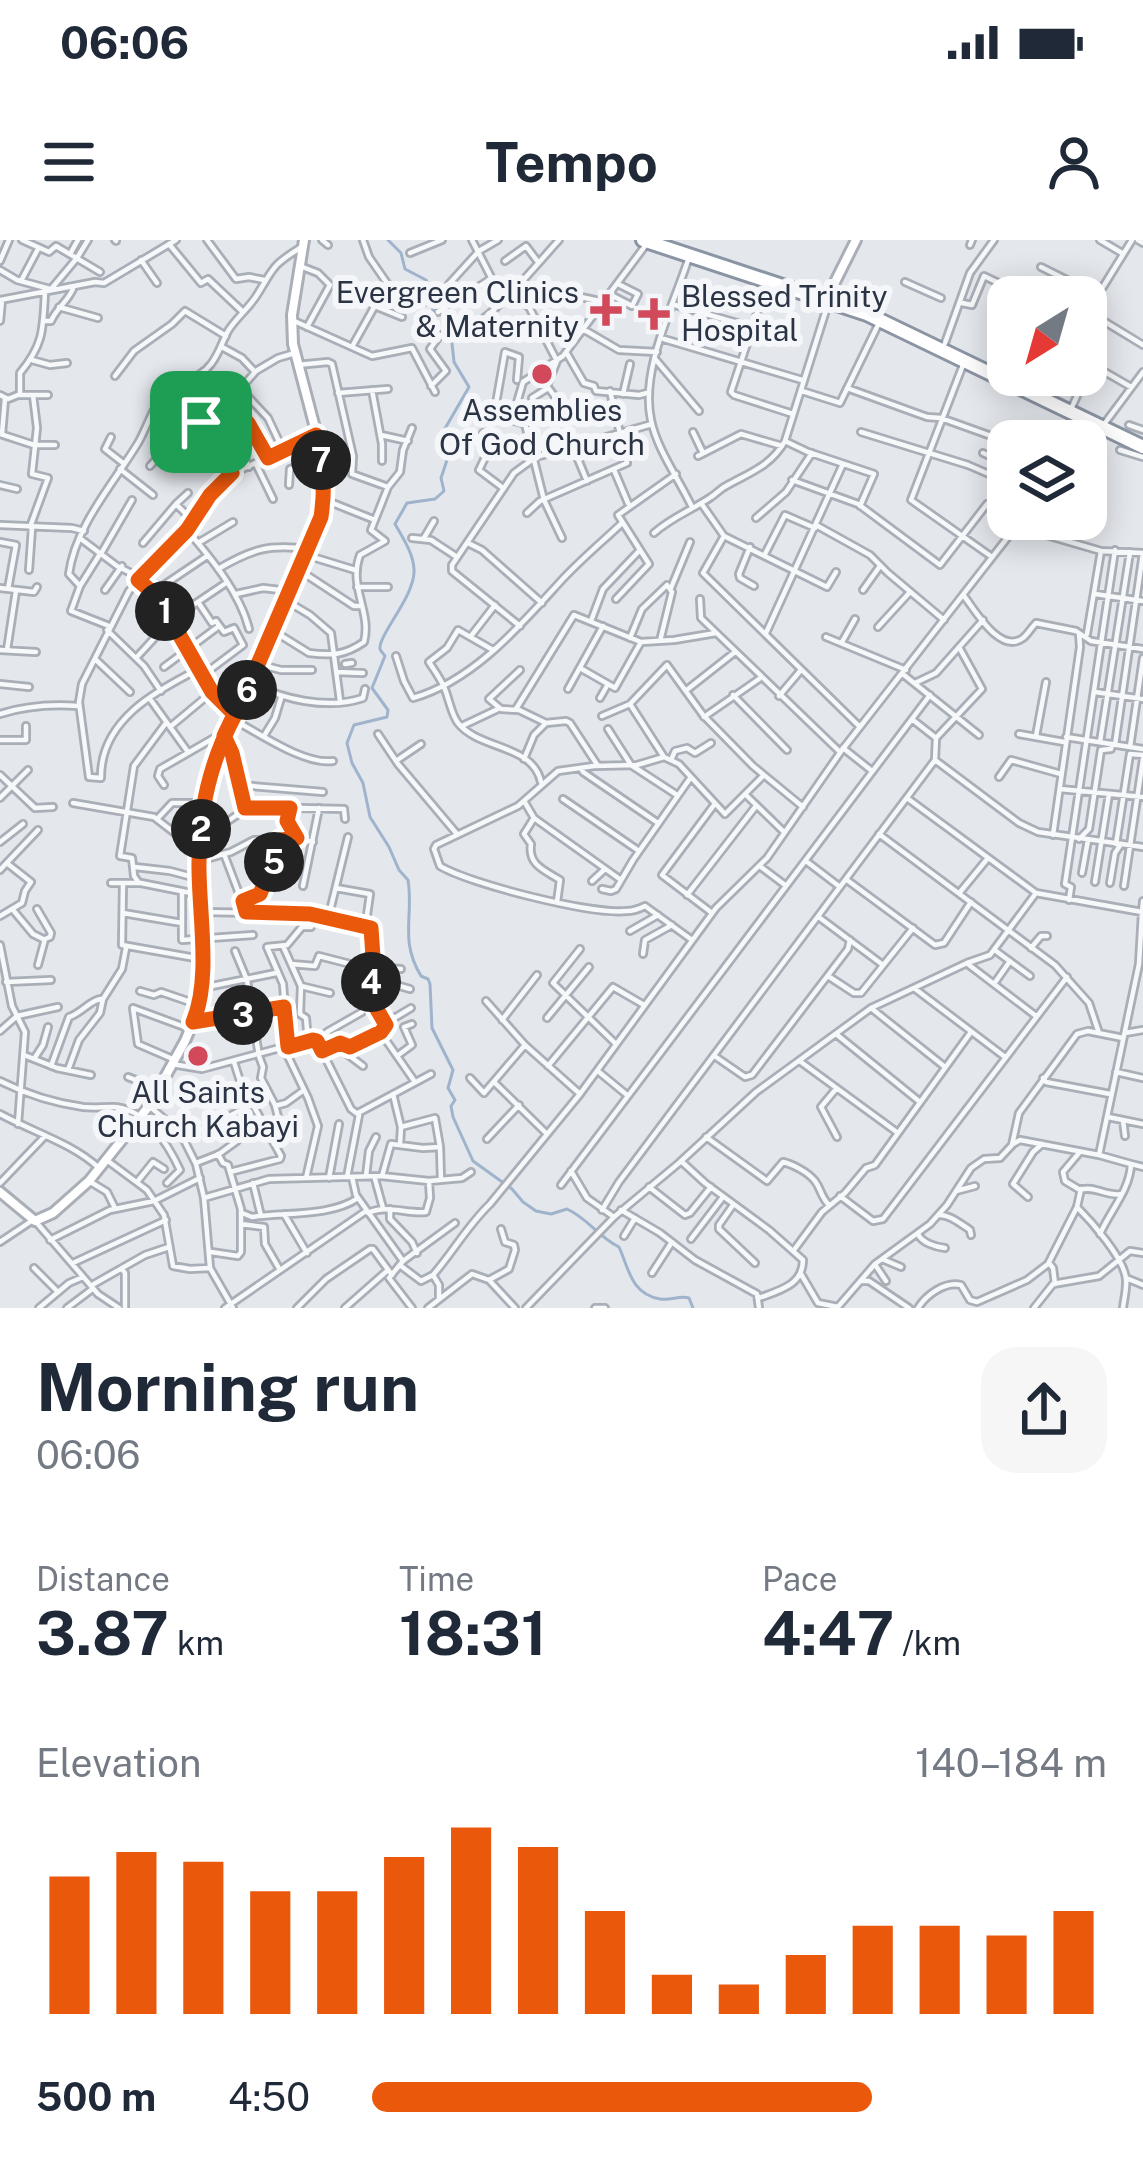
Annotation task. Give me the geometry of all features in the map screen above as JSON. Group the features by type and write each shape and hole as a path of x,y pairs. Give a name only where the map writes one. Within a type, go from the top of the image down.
{"highway":[{"path":"650,241 829,298 1091,420"},
{"path":"650,241 904,322 987,364"},
{"path":"1050,396 1093,420"},
{"path":"1107,428 1143,446"},
{"path":"1107,428 1143,446"}],"street":[{"path":"0,261 9,240"},
{"path":"70,254 78,240"},
{"path":"20,395 20,373 32,360 40,339 48,291 88,240"},
{"path":"208,240 238,280 264,280"},
{"path":"363,240 389,286 388,293"},
{"path":"410,253 442,240"},
{"path":"472,240 491,279 527,304 557,361"},
{"path":"449,284 478,251 498,240"},
{"path":"471,328 497,310 559,240"},
{"path":"945,343 970,273 994,240"},
{"path":"1100,240 1122,254"},
{"path":"27,241 49,252 55,245 100,272"},
{"path":"520,381 566,352 650,241"},
{"path":"1107,279 1122,254 1138,241"},
{"path":"0,321 1,300 98,283 173,242 200,282 208,279 243,312"},
{"path":"654,532 767,464 784,444 851,242"},
{"path":"80,586 69,568 84,531 164,396 205,372 264,280 303,244"},
{"path":"1,1240 53,1213 89,1181 149,1106 199,1005 201,830 216,753 307,552 324,500 321,457 297,365 292,320 303,244"},
{"path":"505,261 527,246 538,262"},
{"path":"21,281 39,248"},
{"path":"689,256 647,393 652,424 692,507"},
{"path":"142,260 157,283"},
{"path":"299,265 330,285 307,327"},
{"path":"1041,267 1059,276"},
{"path":"0,270 48,291"},
{"path":"961,302 972,305 987,277"},
{"path":"438,311 491,279"},
{"path":"767,281 732,394 793,414"},
{"path":"905,282 941,298"},
{"path":"610,295 632,306 638,294 618,284"},
{"path":"44,321 51,321 74,286"},
{"path":"353,345 382,293 415,304 424,302"},
{"path":"527,304 563,294 604,302"},
{"path":"673,304 751,327"},
{"path":"375,306 401,317"},
{"path":"59,307 98,319"},
{"path":"115,376 134,351 185,310 226,336"},
{"path":"554,318 619,350 656,355 699,411"},
{"path":"292,320 376,356 412,348 433,389 446,371 430,349 440,335"},
{"path":"800,389 838,404 881,320"},
{"path":"1107,324 1143,345"},
{"path":"662,338 802,380"},
{"path":"40,339 53,343"},
{"path":"221,346 255,372"},
{"path":"566,352 584,383 598,392 647,393"},
{"path":"150,466 169,443 229,402 255,372 295,353"},
{"path":"494,415 504,353 518,355 520,381 512,420"},
{"path":"32,360 67,363"},
{"path":"964,360 911,500 992,557"},
{"path":"557,361 546,385 565,410"},
{"path":"297,365 330,362 352,474 388,487"},
{"path":"53,364 53,376"},
{"path":"622,394 630,364"},
{"path":"501,372 520,381"},
{"path":"1106,420 1143,372"},
{"path":"1107,373 1131,387"},
{"path":"179,386 232,473"},
{"path":"241,388 268,418 283,450"},
{"path":"338,393 388,388"},
{"path":"532,398 548,388"},
{"path":"847,388 987,434"},
{"path":"372,390 382,460"},
{"path":"527,513 544,500 627,462 610,391"},
{"path":"28,570 31,528 48,478 32,474 37,445 33,395"},
{"path":"48,395 3,397 1,434 55,445"},
{"path":"1071,407 1076,396"},
{"path":"229,402 268,458"},
{"path":"483,421 486,413 525,424 544,500 562,538"},
{"path":"520,626 452,571 457,557 516,470 533,459 652,424"},
{"path":"272,630 309,653 348,653 364,642 367,623 359,606 356,569 360,554 385,542 371,531 388,487 400,472 412,428"},
{"path":"693,432 700,454 741,434 874,475 860,506"},
{"path":"861,432 987,474"},
{"path":"483,433 493,436 479,470 503,488"},
{"path":"198,602 224,632 234,628 243,646 147,697 126,716 113,737 100,778 88,776 78,706 82,684 108,628 138,580 187,530 232,473 316,435"},
{"path":"381,435 408,441"},
{"path":"233,436 273,500"},
{"path":"111,437 105,449 153,495"},
{"path":"573,447 587,481"},
{"path":"756,518 786,492 812,453"},
{"path":"982,453 987,455"},
{"path":"289,485 290,469 321,457"},
{"path":"765,636 843,464"},
{"path":"614,470 629,506"},
{"path":"616,598 648,566 618,515 676,474"},
{"path":"792,480 860,506 938,565 987,504"},
{"path":"0,485 16,489"},
{"path":"143,543 188,493"},
{"path":"132,500 80,586 72,612 108,628 161,691"},
{"path":"324,500 375,520"},
{"path":"701,502 724,536 827,587 836,572"},
{"path":"176,504 193,521"},
{"path":"764,554 785,515 816,526 870,554 944,620"},
{"path":"424,538 434,521"},
{"path":"199,543 233,522"},
{"path":"396,656 413,698 443,686 520,626 622,523"},
{"path":"0,525 84,531"},
{"path":"187,530 226,583 249,629"},
{"path":"724,536 703,573 860,727"},
{"path":"412,538 424,538 457,557"},
{"path":"81,539 152,592 212,692 233,717 303,757 320,763 332,761"},
{"path":"358,1113 349,1177 402,1263 421,1281 433,1275 477,1215 580,1094 692,940 759,866 842,750 1005,540"},
{"path":"1063,540 1100,551 1143,553 1140,601 1113,745 1101,748 1089,829 1080,839 1065,884 1071,887 1070,900"},
{"path":"0,542 16,545 3,650 36,652"},
{"path":"660,641 670,588 690,542"},
{"path":"467,543 482,550 542,603"},
{"path":"217,569 259,548 280,546 356,569"},
{"path":"750,547 739,574 754,586"},
{"path":"591,621 603,589 640,550"},
{"path":"1082,874 1079,791 1115,550"},
{"path":"1053,835 1080,647 1100,551"},
{"path":"1100,742 1130,552"},
{"path":"152,592 208,556"},
{"path":"105,590 122,566"},
{"path":"863,590 880,566"},
{"path":"299,570 359,606"},
{"path":"136,658 171,620 226,583"},
{"path":"630,638 642,609 666,585 670,588"},
{"path":"8,589 34,592 37,587"},
{"path":"357,587 388,587"},
{"path":"233,595 252,589 287,595 328,628 340,701"},
{"path":"878,627 910,592"},
{"path":"1094,593 1140,601"},
{"path":"964,596 994,634 1015,642 1036,623 1083,634 1091,641 1143,649"},
{"path":"700,599 700,617 779,696 872,770"},
{"path":"471,636 495,605"},
{"path":"145,614 160,631"},
{"path":"516,710 572,616 641,642 716,633"},
{"path":"842,642 855,619"},
{"path":"914,683 936,673 983,620"},
{"path":"164,667 219,626"},
{"path":"568,689 603,626"},
{"path":"493,650 458,630 447,648 430,661 458,723 524,759 538,770 542,784"},
{"path":"826,637 904,672 979,735"},
{"path":"580,668 616,686 641,642"},
{"path":"602,1210 935,760 936,738 983,686 959,647"},
{"path":"686,690 735,652"},
{"path":"338,672 348,663 348,653"},
{"path":"1130,747 1143,658"},
{"path":"95,659 130,692"},
{"path":"258,664 312,670"},
{"path":"602,716 630,704 669,666 704,717 803,807"},
{"path":"500,708 489,696 520,670"},
{"path":"779,696 801,670"},
{"path":"338,672 363,673"},
{"path":"704,717 761,677"},
{"path":"250,682 281,698 359,700 365,689"},
{"path":"1036,736 1046,682"},
{"path":"600,698 608,684"},
{"path":"0,685 29,688"},
{"path":"135,881 132,858 120,857 134,766 168,725 212,692"},
{"path":"1095,692 1140,699"},
{"path":"733,695 787,751"},
{"path":"561,1185 929,695"},
{"path":"147,697 188,752"},
{"path":"264,736 281,698"},
{"path":"630,704 668,758 727,814 764,775"},
{"path":"0,714 25,707 78,706"},
{"path":"462,726 500,708 545,723 566,721 598,766"},
{"path":"912,720 936,738"},
{"path":"524,759 545,723"},
{"path":"0,740 26,740 26,726"},
{"path":"608,729 631,765 677,796"},
{"path":"164,785 158,772 225,734"},
{"path":"225,734 245,808"},
{"path":"378,734 457,834"},
{"path":"1019,734 1100,742 1143,754"},
{"path":"692,940 645,906 617,912 556,902 458,876 441,868 434,847 524,801 558,771 668,758 687,748 694,753 711,742"},
{"path":"396,761 421,744"},
{"path":"1110,883 1130,754 1143,754"},
{"path":"1124,886 1143,754"},
{"path":"935,760 1038,832 1143,847"},
{"path":"999,777 1011,760 1061,774"},
{"path":"581,767 658,823"},
{"path":"0,798 28,770"},
{"path":"0,775 35,808 53,806"},
{"path":"602,890 614,890 691,777"},
{"path":"240,785 323,792"},
{"path":"1060,789 1140,797"},
{"path":"1095,882 1109,794"},
{"path":"746,795 784,832"},
{"path":"907,799 1036,893 1142,912"},
{"path":"563,800 639,851"},
{"path":"524,801 534,818 620,880"},
{"path":"73,802 157,819 200,846"},
{"path":"157,819 172,803 205,803"},
{"path":"712,914 663,873 715,804"},
{"path":"687,895 756,806"},
{"path":"201,830 225,823 245,808 345,810 345,819"},
{"path":"290,808 287,821 297,838"},
{"path":"303,886 319,808"},
{"path":"534,818 524,834 531,844 533,863 560,880 556,902"},
{"path":"0,842 23,824"},
{"path":"0,870 38,830"},
{"path":"879,833 1055,965 1089,1003 1099,1033"},
{"path":"328,919 348,838"},
{"path":"199,861 254,840 313,842"},
{"path":"243,901 260,894 281,840"},
{"path":"224,854 246,912"},
{"path":"959,893 988,858"},
{"path":"804,860 839,887"},
{"path":"0,916 22,903 31,880 8,864"},
{"path":"133,866 200,879"},
{"path":"759,866 785,885"},
{"path":"592,881 605,869"},
{"path":"846,879 935,945 940,945 971,902"},
{"path":"111,883 135,881 201,896"},
{"path":"123,883 121,944 201,959"},
{"path":"322,1051 342,1042 351,1047 386,1025 372,1002 371,928 366,922 369,893 336,888"},
{"path":"182,893 182,940 253,935"},
{"path":"526,1308 621,1210 756,1092 871,1008 995,950 1036,893"},
{"path":"1099,1155 1142,945 1143,901"},
{"path":"13,910 33,934 50,938 38,909"},
{"path":"202,912 315,915 371,928"},
{"path":"122,914 182,923"},
{"path":"305,1178 317,1126 286,1048 283,984 266,947 283,946 302,927 311,927 315,915"},
{"path":"630,931 658,915"},
{"path":"819,917 883,965"},
{"path":"643,954 645,940 672,925"},
{"path":"827,976 859,994 913,928"},
{"path":"1031,948 1046,936"},
{"path":"38,964 45,939"},
{"path":"715,1057 745,1077 752,1075 848,949 850,940"},
{"path":"0,946 7,985 25,1032 18,1124"},
{"path":"283,946 301,986 300,1014 307,1020 308,1041"},
{"path":"848,949 859,947"},
{"path":"68,1070 79,1040 100,1013 122,969 126,948"},
{"path":"580,949 553,983 616,1044"},
{"path":"995,950 1030,976"},
{"path":"235,951 247,980 261,1078 280,1125 271,1133"},
{"path":"292,964 314,966 319,956 358,966 401,969"},
{"path":"994,984 1010,961"},
{"path":"967,963 1036,1016"},
{"path":"547,1018 589,967"},
{"path":"202,988 276,973"},
{"path":"502,1020 537,975"},
{"path":"840,1196 873,1220 883,1219 1066,977"},
{"path":"372,978 410,989"},
{"path":"0,992 7,985 51,980"},
{"path":"1134,985 1143,986"},
{"path":"301,986 330,992"},
{"path":"548,1066 613,987 644,1005"},
{"path":"913,988 1005,1057"},
{"path":"140,991 161,992 199,1005"},
{"path":"51,1066 70,1017 103,999"},
{"path":"486,1001 525,1045 580,1094"},
{"path":"332,1047 328,1030 372,1002"},
{"path":"0,1031 17,1016 58,1007"},
{"path":"284,1007 192,1026 134,1008 138,1044 174,1062 202,1069 316,1040 352,1111 358,1113 431,1074"},
{"path":"382,1018 396,1017 411,1008"},
{"path":"871,1008 945,1067"},
{"path":"397,1056 412,1045 404,1028 412,1024"},
{"path":"34,1059 49,1027"},
{"path":"1012,1144 1019,1113 1077,1034 1088,1030 1124,1035 1143,1030"},
{"path":"381,1032 416,1082"},
{"path":"794,1250 830,1205 866,1168 875,1165 971,1032"},
{"path":"835,1033 920,1102"},
{"path":"470,1078 483,1093 525,1045"},
{"path":"332,1047 363,1066"},
{"path":"24,1054 91,1075"},
{"path":"799,1061 898,1132"},
{"path":"230,1172 273,1164 281,1156 240,1081 235,1062"},
{"path":"597,1071 627,1095"},
{"path":"1115,1072 1143,1078"},
{"path":"128,1077 158,1089"},
{"path":"1043,1078 1110,1094"},
{"path":"0,1081 66,1104 126,1110 140,1118 164,1139 180,1169 167,1183"},
{"path":"495,1083 547,1133"},
{"path":"836,1089 821,1107 837,1137"},
{"path":"275,1106 304,1090"},
{"path":"393,1094 400,1145"},
{"path":"184,1139 253,1104"},
{"path":"149,1106 181,1132 196,1163 210,1268 229,1307 367,1212 387,1208 426,1212 429,1181"},
{"path":"487,1139 519,1106"},
{"path":"0,1114 78,1151 99,1168"},
{"path":"1106,1116 1143,1124"},
{"path":"401,1127 434,1118 441,1180"},
{"path":"1123,1120 1125,1136"},
{"path":"328,1178 339,1124"},
{"path":"1015,1130 1020,1140"},
{"path":"366,1176 376,1136"},
{"path":"0,1183 44,1137"},
{"path":"706,1137 767,1180 788,1162 815,1181 830,1205"},
{"path":"801,1274 818,1303 838,1308 879,1262 938,1215 971,1168 985,1159 1000,1158 1020,1140 1143,1167"},
{"path":"196,1163 237,1141"},
{"path":"1028,1197 1013,1184 1042,1144"},
{"path":"417,1253 390,1219 378,1176 390,1145 440,1147"},
{"path":"1079,1152 1063,1178 1081,1190"},
{"path":"209,1251 239,1256 241,1213 228,1165 218,1154"},
{"path":"105,1159 154,1201 166,1220 172,1265 210,1268"},
{"path":"681,1160 804,1263 791,1285 759,1298"},
{"path":"136,1182 154,1162 164,1169"},
{"path":"1100,1234 1132,1172 1131,1164"},
{"path":"571,1171 586,1197 614,1217"},
{"path":"204,1198 275,1177 378,1176 429,1181 462,1178 471,1172"},
{"path":"50,1240 115,1208 154,1201 200,1178"},
{"path":"89,1181 107,1192 115,1208"},
{"path":"253,1183 261,1216"},
{"path":"956,1191 975,1186"},
{"path":"649,1187 685,1215 711,1187"},
{"path":"1081,1190 1122,1194"},
{"path":"918,1308 952,1283 961,1285 970,1300 977,1302 1027,1280 1048,1263 1081,1190"},
{"path":"0,1192 34,1221 109,1306 122,1308 122,1269"},
{"path":"692,1239 723,1197"},
{"path":"241,1213 252,1217 284,1214 346,1205 358,1198"},
{"path":"733,1204 719,1229 755,1263"},
{"path":"1076,1207 1118,1260 1126,1279 1125,1306"},
{"path":"621,1210 744,1285 759,1298 759,1308"},
{"path":"284,1214 307,1253"},
{"path":"938,1215 946,1215 971,1235"},
{"path":"624,1236 635,1219"},
{"path":"73,1263 166,1220"},
{"path":"345,1308 455,1223"},
{"path":"241,1224 264,1227 265,1244 280,1270"},
{"path":"489,1280 509,1269 515,1250 505,1242 501,1229"},
{"path":"918,1234 945,1247"},
{"path":"652,1273 672,1242"},
{"path":"67,1308 122,1269 169,1247"},
{"path":"297,1308 326,1279 370,1249 412,1308"},
{"path":"1034,1308 1055,1284 1099,1276 1130,1251 1143,1253"},
{"path":"879,1262 901,1267"},
{"path":"879,1262 886,1281"},
{"path":"1048,1263 1055,1284"},
{"path":"34,1268 58,1292"},
{"path":"428,1308 472,1274 489,1280 515,1308"},
{"path":"433,1275 439,1298"},
{"path":"39,1308 84,1276"},
{"path":"1126,1279 1143,1285"},
{"path":"862,1281 909,1308"},
{"path":"595,1308 605,1308"}],"waterway":[{"path":"388,240 401,253 405,269 430,287 434,319 451,334 454,362 469,387 443,432 444,491 435,499 407,503 395,524 414,569 409,590 381,643 385,656 372,688 388,710 387,717 354,725 347,743 370,817 408,880 411,951 421,976 430,984 432,1028 453,1070 448,1088 455,1100 453,1117 473,1161 523,1202 536,1211 551,1214 567,1209 574,1213 619,1247 643,1292 660,1299 689,1298 693,1308"}],"place":[{"name":"Evergreen Clinics & Maternity","path":"606,310"},
{"name":"Blessed Trinity Hospital","path":"654,314"},
{"name":"Assemblies Of God Church","path":"542,374"},
{"name":"All Saints Church Kabayi","path":"198,1056"}],"route":[{"path":"229,402 268,458 316,435 320,447 321,517 241,704 224,736 245,808 290,808 287,821 297,838 281,840 260,894 243,901 246,912 310,914 371,928 374,971 370,997 386,1025 350,1047 342,1042 322,1051 313,1040 288,1047 284,1007 193,1022 202,988 201,828 216,753 226,731 235,715 212,692 171,620 138,580 187,530 210,495 232,473 201,422 229,402"}]}
